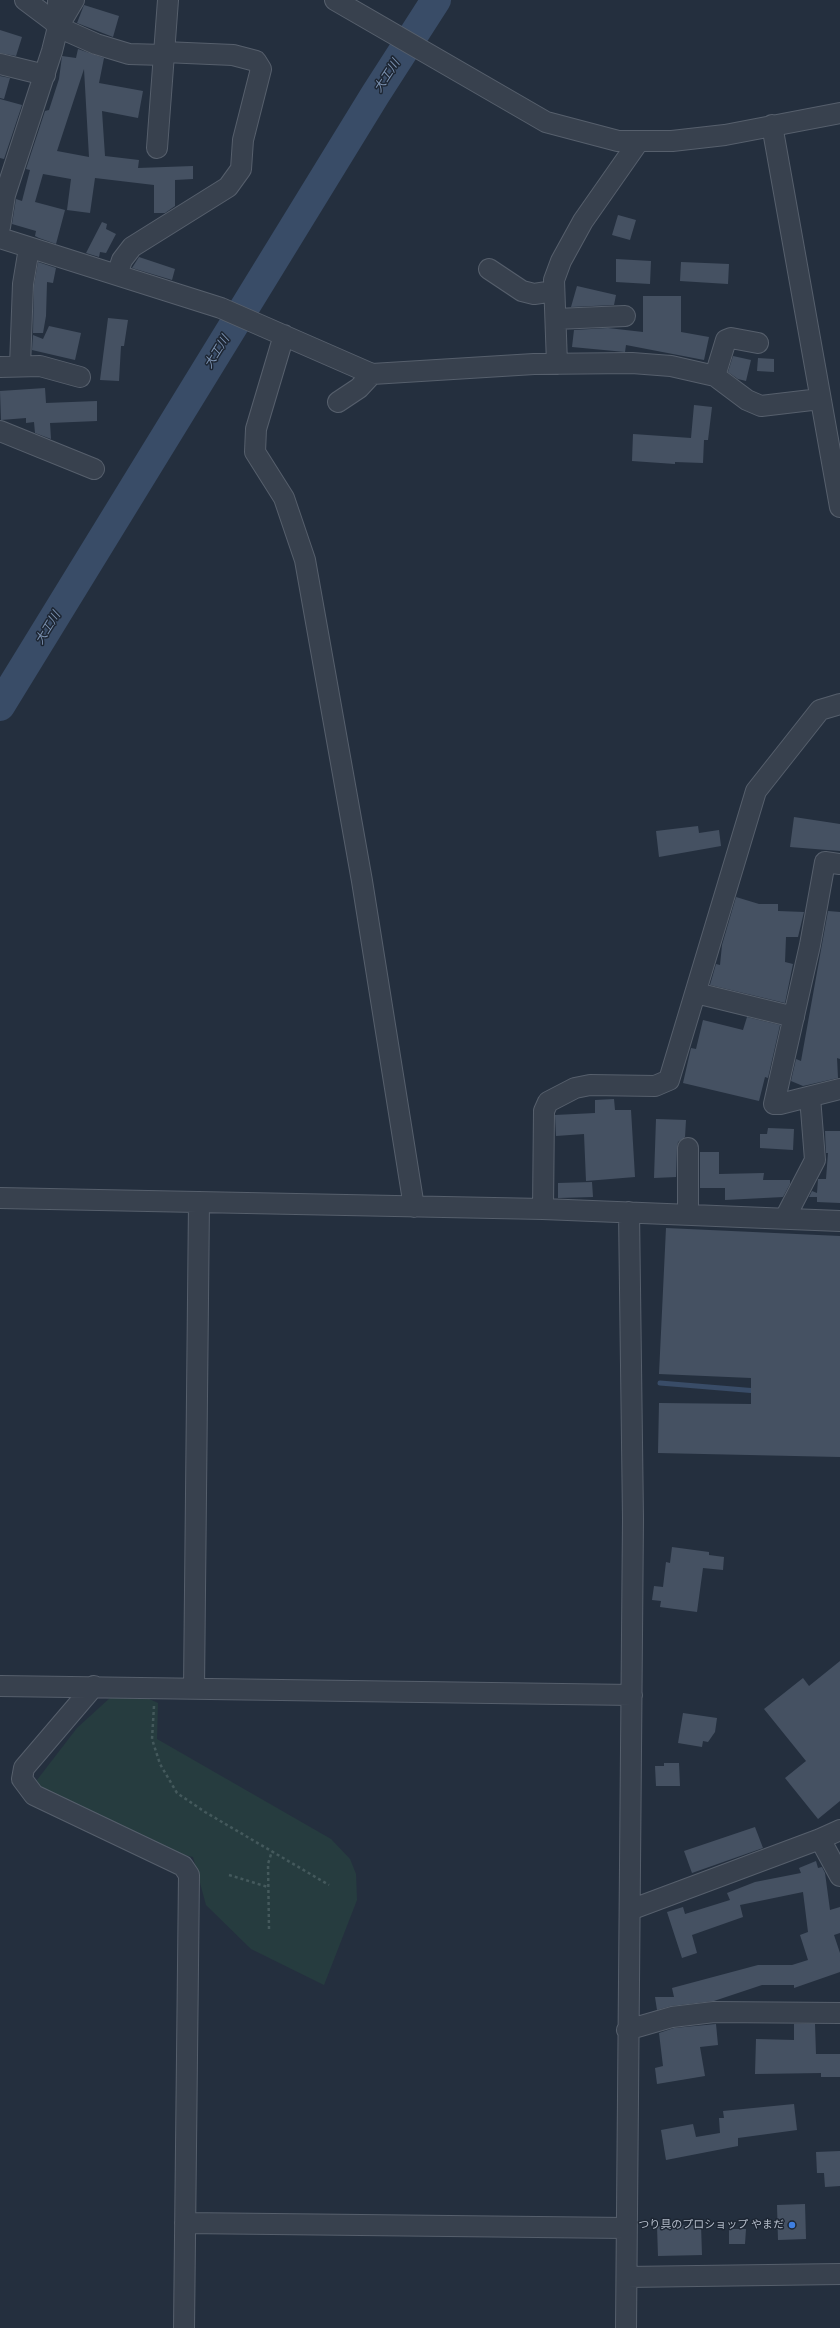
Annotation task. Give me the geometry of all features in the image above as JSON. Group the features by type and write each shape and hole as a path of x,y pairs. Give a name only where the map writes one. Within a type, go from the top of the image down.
{"street":[{"path":"25,0 54,21 58,27 96,44 129,54 233,55 256,61 261,69 243,140 241,168 228,187 132,247 122,260 117,275"},
{"path":"0,227 5,195 45,75 58,27 58,0"},
{"path":"58,27 74,0"},
{"path":"157,148 168,0"},
{"path":"335,0 546,122 618,141 672,141 725,135 840,113"},
{"path":"0,64 45,75"},
{"path":"772,125 840,507"},
{"path":"557,364 554,280 561,261 576,234 639,141"},
{"path":"0,238 220,308 372,374 557,364 632,363 671,366 715,376 746,400 761,406 820,399"},
{"path":"20,366 23,284 29,248"},
{"path":"489,269 522,291 534,294 554,291"},
{"path":"556,319 625,316"},
{"path":"284,335 256,429 255,452 284,498 305,560 362,881 414,1207"},
{"path":"715,376 726,340 731,338 758,343"},
{"path":"0,368 40,366 80,377"},
{"path":"338,402 359,388 372,374"},
{"path":"0,431 94,469"},
{"path":"543,1209 544,1111 548,1102 575,1088 590,1085 655,1086 664,1084 669,1080 673,1072 756,791 820,710 840,704"},
{"path":"840,864 825,862 810,944 774,1104 780,1104 840,1089"},
{"path":"696,993 794,1016"},
{"path":"785,1218 815,1160 810,1097"},
{"path":"688,1148 688,1213"},
{"path":"0,1198 543,1209 688,1213 840,1221"},
{"path":"194,1688 199,1202"},
{"path":"626,2328 627,2277 625,2228 630,1910 633,1519 629,1212"},
{"path":"0,1686 94,1686 632,1695"},
{"path":"94,1686 24,1768 22,1778 34,1795 183,1866 189,1875 184,2328"},
{"path":"630,1910 820,1839 840,1830"},
{"path":"820,1839 840,1876"},
{"path":"627,2030 672,2017 714,2012 840,2012"},
{"path":"185,2223 625,2228"},
{"path":"627,2277 840,2274"}],"path":[{"path":"155,1687 152,1740 160,1764 177,1793 205,1812 329,1885"},
{"path":"268,1929 268,1864 272,1851"},
{"path":"229,1875 268,1887"}],"green space":[{"path":"111,1697 147,1698 158,1703 157,1739 331,1839 350,1859 356,1874 357,1900 324,1985 251,1949 206,1905 193,1857 171,1852 39,1788 37,1780 77,1728"}],"building":[{"path":"84,5 119,16 113,37 77,23"},
{"path":"0,30 22,37 16,56 0,53"},
{"path":"78,49 104,58 99,83 143,91 138,118 102,111 105,156 139,160 138,168 193,166 193,179 175,180 175,206 165,213 154,213 154,185 95,178 90,213 67,210 71,179 43,174 35,202 65,210 56,244 35,236 36,231 12,224 16,199 22,201 30,170 26,169 45,111 49,110 59,79 62,56 76,58","holes":["84,69 89,157 57,151"]},
{"path":"0,76 10,78 4,99 0,98"},
{"path":"0,99 22,105 4,159 0,158"},
{"path":"618,215 636,220 630,240 612,235"},
{"path":"102,222 107,224 106,229 116,234 106,253 100,252 99,257 86,253"},
{"path":"139,257 175,269 172,280 132,268"},
{"path":"616,259 651,261 650,284 616,282"},
{"path":"38,262 56,268 53,283 47,282 46,316 43,333 33,333 34,285"},
{"path":"681,262 729,264 728,284 680,281"},
{"path":"577,286 616,295 614,305 571,307"},
{"path":"643,296 681,296 681,332 709,337 704,360 626,345 625,352 572,347 574,330 608,328 643,332"},
{"path":"108,318 128,320 124,346 121,346 119,381 100,380"},
{"path":"49,326 81,333 75,360 32,350 33,335 43,339"},
{"path":"733,356 751,360 746,381 738,379 728,372"},
{"path":"758,358 774,359 774,372 757,371"},
{"path":"45,388 46,403 97,401 97,421 50,423 51,439 35,433 34,422 26,423 26,418 1,420 0,391"},
{"path":"694,405 712,407 708,440 704,440 703,463 675,462 675,464 632,461 633,434 691,438"},
{"path":"794,817 840,824 840,851 790,847"},
{"path":"698,826 699,833 719,830 721,846 659,857 656,831"},
{"path":"736,897 759,904 778,904 778,911 804,912 798,937 786,937 785,962 793,964 785,1003 710,985 716,964 720,965 722,945"},
{"path":"828,911 840,912 840,1059 837,1058 838,1078 803,1086 791,1081 796,1059 801,1061"},
{"path":"747,1017 780,1025 768,1078 765,1077 759,1101 683,1083 691,1048 696,1049 703,1020 743,1030"},
{"path":"614,1099 615,1110 631,1110 635,1177 586,1181 584,1134 556,1136 555,1115 595,1113 595,1100"},
{"path":"656,1119 686,1120 685,1137 678,1142 676,1177 654,1178"},
{"path":"768,1128 794,1129 793,1150 760,1148 760,1134 767,1134"},
{"path":"825,1131 840,1131 840,1203 817,1202 817,1197 809,1197 812,1191 817,1193 818,1179 826,1179 828,1153 826,1153"},
{"path":"700,1152 719,1152 719,1174 764,1173 763,1180 790,1180 790,1184 783,1197 725,1200 725,1188 700,1188"},
{"path":"592,1182 593,1197 558,1198 558,1183"},
{"path":"666,1228 840,1236 840,1457 658,1453 659,1403 751,1404 751,1378 659,1374"},
{"path":"672,1547 709,1552 709,1555 724,1557 723,1570 703,1568 697,1612 660,1607 661,1601 652,1600 654,1586 663,1587 666,1562 670,1563"},
{"path":"840,1661 840,1801 818,1819 785,1778 806,1761 764,1709 803,1678 809,1686"},
{"path":"683,1713 717,1718 715,1732 708,1742 703,1741 702,1747 678,1743"},
{"path":"664,1763 679,1763 680,1786 656,1786 655,1766 664,1766"},
{"path":"755,1827 763,1848 692,1873 684,1851"},
{"path":"816,1861 818,1868 822,1867 825,1873 830,1910 840,1907 840,1933 834,1935 840,1953 840,1972 794,1988 794,1985 762,1985 714,2001 671,2006 657,2010 655,1997 674,1997 672,1988 758,1965 792,1965 808,1960 800,1935 808,1932 803,1892 740,1905 743,1917 692,1935 697,1953 682,1958 667,1912 683,1907 685,1914 730,1900 727,1893 755,1882 801,1873 799,1868"},
{"path":"716,2024 718,2045 700,2047 705,2076 657,2084 655,2068 663,2066 659,2033 674,2028"},
{"path":"794,2024 815,2024 816,2054 840,2054 840,2077 821,2077 821,2073 755,2074 756,2039 794,2040"},
{"path":"794,2104 797,2130 738,2138 738,2146 666,2160 661,2130 693,2124 696,2137 720,2133 719,2118 724,2118 723,2111"},
{"path":"840,2151 840,2186 825,2187 824,2173 817,2173 816,2152"},
{"name":"つり具のプロショップ やまだ","path":"805,2204 806,2239 778,2240 777,2205"},
{"path":"701,2225 702,2255 658,2256 657,2226"},
{"path":"729,2229 746,2229 745,2244 729,2244"}],"waterway":[{"name":"大工川","path":"0,706 375,95 436,0"},
{"path":"660,1383 757,1391"}],"place":[{"name":"つり具のプロショップ やまだ","path":"792,2225"}]}
